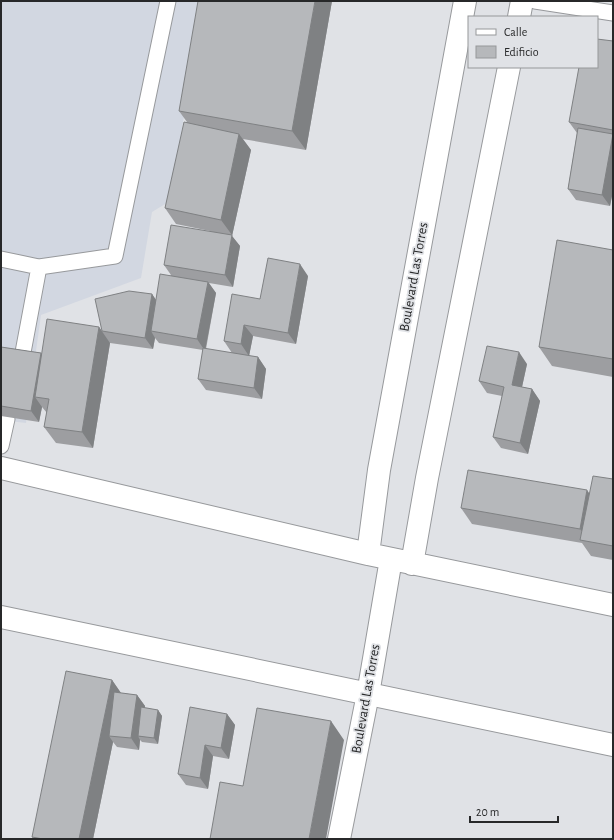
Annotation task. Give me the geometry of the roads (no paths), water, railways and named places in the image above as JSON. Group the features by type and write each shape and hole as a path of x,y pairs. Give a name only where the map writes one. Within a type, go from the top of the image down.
{"street":[{"name":"Boulevard Las Torres","path":"368,554 379,470 465,1"},
{"path":"519,16 522,1"},
{"path":"412,564 429,470 509,68"},
{"path":"1,468 412,564 613,605"},
{"name":"Boulevard Las Torres","path":"339,839 368,694 391,559"},
{"path":"1,617 613,745"}],"lane":[{"path":"1,259 39,267 115,256 168,1"},
{"path":"535,1 606,8"},
{"path":"22,363 39,267"},
{"path":"1,446 7,419"}]}
